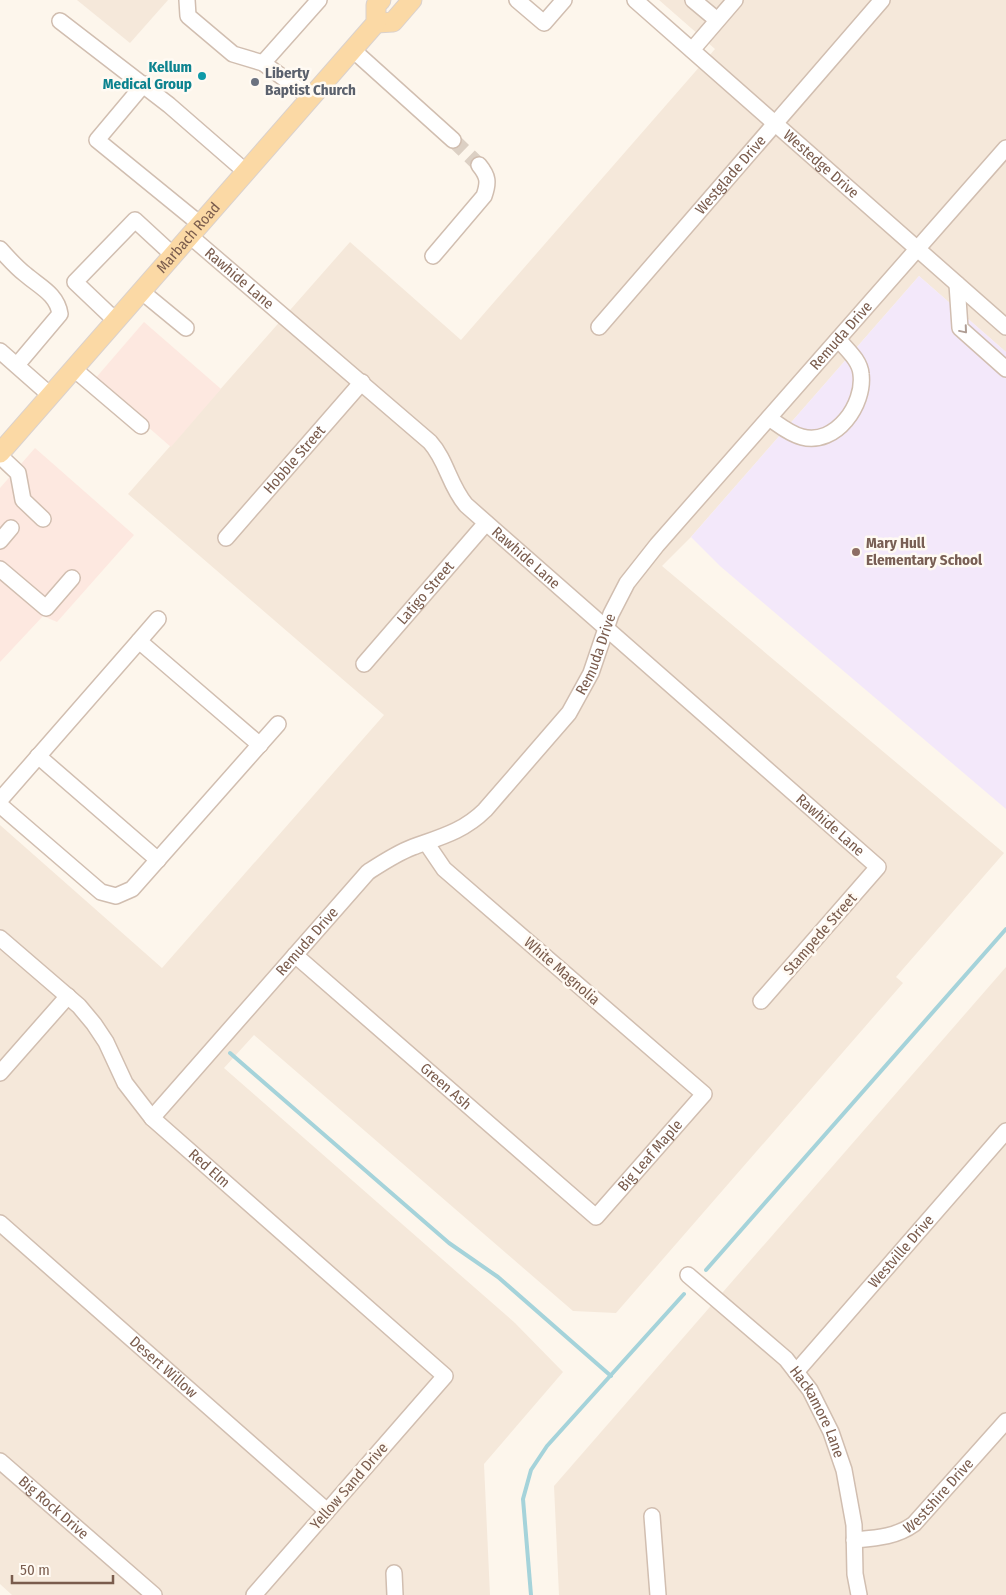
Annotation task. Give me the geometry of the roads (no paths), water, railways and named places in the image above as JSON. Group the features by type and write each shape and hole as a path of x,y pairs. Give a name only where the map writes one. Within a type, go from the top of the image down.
{"main road":[{"name":"Marbach Road","path":"0,454 353,50 376,7 393,22 412,0"}],"street":[{"path":"187,0 188,16 233,54 263,64 311,98"},
{"path":"263,64 319,0"},
{"path":"517,0 544,23 564,0"},
{"name":"Westedge Drive","path":"635,0 1006,327"},
{"path":"693,0 717,20"},
{"path":"692,50 735,0"},
{"name":"Westglade Drive","path":"599,327 882,0"},
{"path":"60,20 144,84 246,172"},
{"path":"353,50 452,140"},
{"name":"Rawhide Lane","path":"144,84 97,140 440,452 447,475 457,495 486,523 878,867"},
{"name":"Remuda Drive","path":"152,1118 368,872 386,860 452,834 472,822 569,713 591,673 611,614 626,583 657,545 1006,148"},
{"path":"433,256 484,196 488,184 486,174 479,165"},
{"path":"116,321 75,282 135,220 173,255"},
{"path":"0,249 26,275 52,296 58,304 60,314 16,365"},
{"path":"957,284 960,328 1006,369"},
{"path":"141,292 186,328"},
{"path":"769,418 802,437 815,438 828,435 845,421 856,404 861,388 861,372 855,360 838,339"},
{"path":"0,351 50,395"},
{"path":"74,369 141,426"},
{"name":"Hobble Street","path":"226,538 362,382"},
{"path":"0,454 18,473 22,500 43,519"},
{"name":"Latigo Street","path":"364,664 486,523"},
{"path":"0,541 11,528"},
{"path":"0,569 46,608 72,578"},
{"path":"0,800 158,619"},
{"path":"139,641 260,745"},
{"path":"0,805 101,892 116,896 132,890 278,724"},
{"path":"38,756 158,860"},
{"name":"White Magnolia","path":"427,844 444,869 704,1094"},
{"name":"Stampede Street","path":"761,1001 878,867"},
{"name":"Red Elm","path":"0,938 68,996 94,1024 106,1042 125,1084 152,1118 445,1376"},
{"name":"Green Ash","path":"295,955 596,1217"},
{"path":"0,1073 68,996"},
{"name":"Big Leaf Maple","path":"596,1217 704,1094"},
{"name":"Westville Drive","path":"796,1372 1006,1131"},
{"name":"Desert Willow","path":"0,1223 327,1511"},
{"name":"Hackamore Lane","path":"688,1276 786,1359 810,1390 833,1440 844,1470 854,1540 859,1595"},
{"name":"Yellow Sand Drive","path":"254,1595 445,1376"},
{"name":"Westshire Drive","path":"854,1540 887,1537 903,1532 914,1524 1006,1421"},
{"name":"Big Rock Drive","path":"0,1460 154,1595"},
{"path":"652,1516 658,1595"},
{"path":"394,1573 395,1595"}],"waterway":[{"path":"706,1270 1006,929"},
{"path":"230,1053 449,1243 498,1277 611,1376"},
{"path":"531,1595 523,1499 531,1470 547,1446 684,1294"}],"tunnel":[{"path":"453,140 479,165"}],"place":[{"name":"Kellum Medical Group","path":"202,76"},
{"name":"Liberty Baptist Church","path":"255,82"},
{"name":"Mary Hull Elementary School","path":"856,552"}]}
